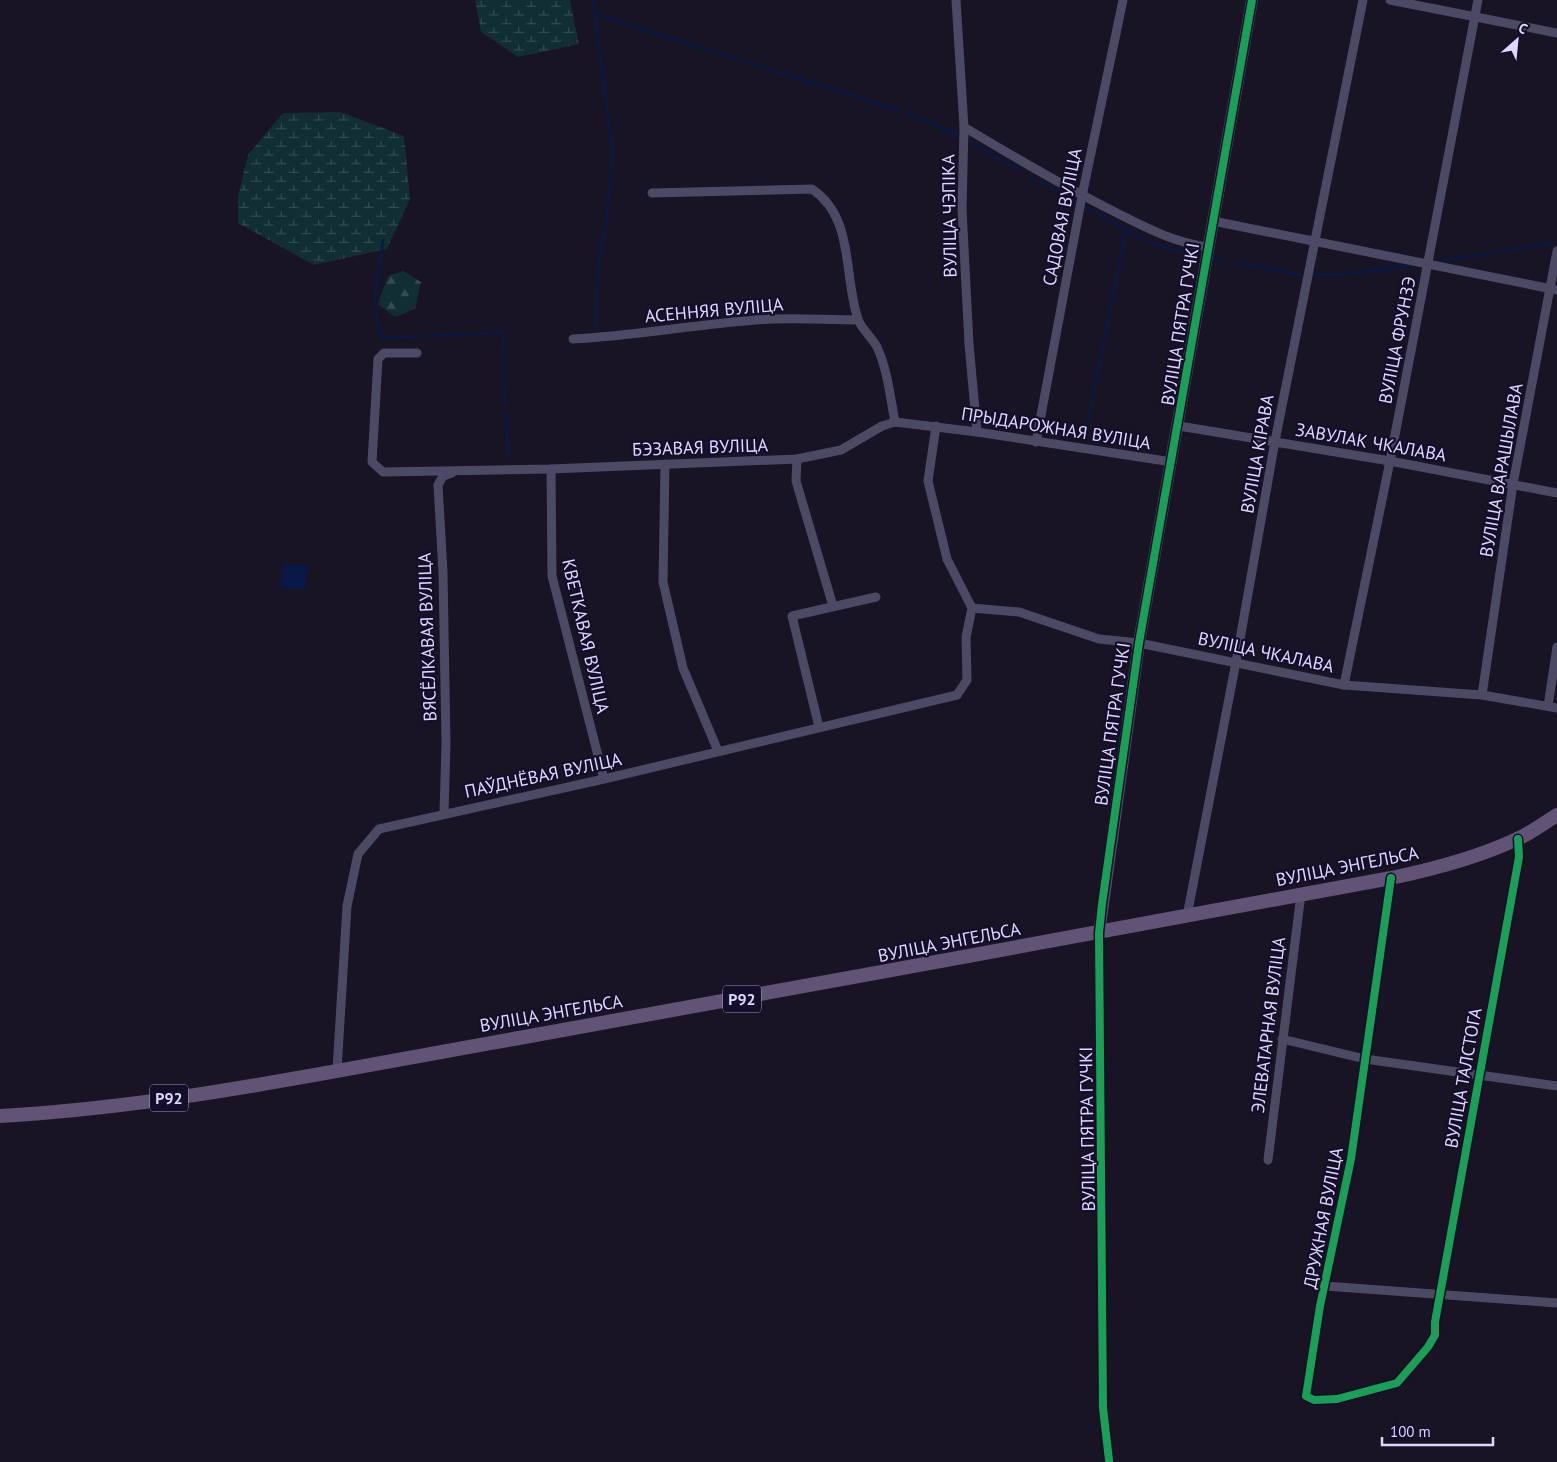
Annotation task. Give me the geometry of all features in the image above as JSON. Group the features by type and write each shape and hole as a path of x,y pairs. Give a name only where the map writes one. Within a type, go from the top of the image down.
{"main road":[{"name":"ВУЛІЦА ЭНГЕЛЬСА","path":"337,1070 770,994 1391,878 1453,863 1518,838 1557,815"},
{"name":"Р92","path":"0,1116 62,1112 135,1104 337,1070"}],"street":[{"name":"ВУЛІЦА ЧЭПІКА","path":"956,0 964,127 962,208 969,344 977,432"},
{"name":"САДОВАЯ ВУЛІЦА","path":"1036,442 1082,196 1123,0"},
{"name":"ВУЛІЦА ПЯТРА ГУЧКІ","path":"1109,1460 1103,1408 1099,933 1139,643 1179,426 1208,247 1252,0"},
{"name":"ВУЛІЦА КІРАВА","path":"1187,916 1236,662 1275,441 1363,0"},
{"path":"1390,0 1557,34"},
{"name":"ВУЛІЦА ФРУНЗЭ","path":"1344,685 1390,461 1478,0"},
{"path":"964,127 1082,196 1159,235 1183,244 1208,247"},
{"path":"652,194 812,189 827,198 839,220 858,320 876,344 884,363 894,422"},
{"path":"1213,221 1428,262 1554,289"},
{"name":"ВУЛІЦА ВАРАШЫЛАВА","path":"1482,695 1514,484 1554,289 1557,251"},
{"name":"АСЕННЯЯ ВУЛІЦА","path":"573,339 613,337 689,326 774,319 858,320"},
{"name":"БЭЗАВАЯ ВУЛІЦА","path":"417,353 384,353 378,359 372,462 384,472 551,469 797,460 840,450 882,426 894,422 936,426"},
{"path":"936,426 928,481 947,559 972,608"},
{"name":"ПРЫДАРОЖНАЯ ВУЛІЦА","path":"936,426 1172,462"},
{"name":"ЗАВУЛАК ЧКАЛАВА","path":"1179,426 1390,461 1557,493"},
{"path":"797,460 796,481 833,606"},
{"path":"665,464 663,582 683,668 718,750"},
{"name":"КВЕТКАВАЯ ВУЛІЦА","path":"551,469 552,576 604,779"},
{"name":"ВЯСЁЛКАВАЯ ВУЛІЦА","path":"444,813 446,744 443,572 438,485 443,476 457,471"},
{"path":"819,726 792,616 876,597"},
{"name":"ВУЛІЦА ЧКАЛАВА","path":"972,608 1019,612 1099,639 1139,643 1344,685 1482,695 1552,707"},
{"name":"ПАЎДНЁВАЯ ВУЛІЦА","path":"337,1070 347,906 358,854 379,829 444,813 604,779 819,726 957,696 967,680 966,637 972,608"},
{"path":"1552,707 1557,647"},
{"name":"ВУЛІЦА ТАЛСТОГА","path":"1435,1322 1518,857 1518,838"},
{"name":"ДРУЖНАЯ ВУЛІЦА","path":"1391,878 1351,1159 1320,1306 1306,1396 1314,1400 1337,1399 1397,1383 1428,1347 1435,1335 1435,1322"},
{"name":"ЭЛЕВАТАРНАЯ ВУЛІЦА","path":"1268,1160 1301,894"},
{"path":"1282,1039 1365,1059 1557,1086"},
{"path":"1325,1286 1440,1296 1557,1303"}],"green space":[{"path":"475,0 570,0 579,44 518,57 481,32"},
{"path":"341,112 404,136 410,199 387,249 314,265 238,223 238,196 248,155 283,113"},
{"path":"403,271 421,282 415,309 395,317 378,304 388,276"}],"water":[{"path":"284,564 309,565 305,589 279,588"}],"waterway":[{"path":"593,0 613,154 606,222 599,260 595,329"},
{"path":"595,14 898,110"},
{"path":"909,113 957,135"},
{"path":"967,140 1019,170"},
{"path":"1030,177 1073,198"},
{"path":"1085,207 1149,242 1170,249 1200,255"},
{"path":"1085,437 1126,230"},
{"path":"383,240 375,296 378,333 385,338 503,332 505,405"},
{"path":"1441,261 1552,243"},
{"path":"1213,258 1226,260"},
{"path":"1235,262 1301,275"},
{"path":"1314,275 1338,275 1415,265"},
{"path":"506,414 508,457"}],"cycle path":[{"path":"1109,1460 1103,1408 1099,933 1139,643 1252,0"},
{"path":"1391,878 1351,1159 1320,1306 1306,1396 1314,1400 1337,1399 1397,1383 1428,1347 1435,1335 1435,1322 1519,857 1518,839"}]}
